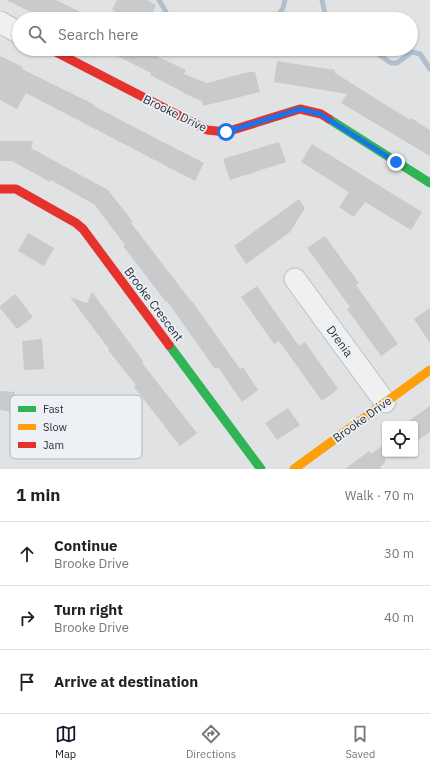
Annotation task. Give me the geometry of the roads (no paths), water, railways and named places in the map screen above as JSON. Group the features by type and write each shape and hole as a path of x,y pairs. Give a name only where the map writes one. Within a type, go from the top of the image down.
{"street":[{"path":"0,22 12,29"},
{"name":"Brooke Drive","path":"64,56 207,130 226,132 300,109 320,114 430,184"},
{"name":"Brooke Crescent","path":"0,189 16,189 76,223 82,229 261,469"},
{"name":"Drenia","path":"295,279 385,402"},
{"name":"Brooke Drive","path":"294,469 430,370"}],"waterway":[{"path":"159,0 166,12"},
{"path":"280,12 285,0"},
{"path":"322,0 325,12"},
{"path":"418,54 420,54 430,69"},
{"path":"381,56 391,63 397,63 407,56"}]}
